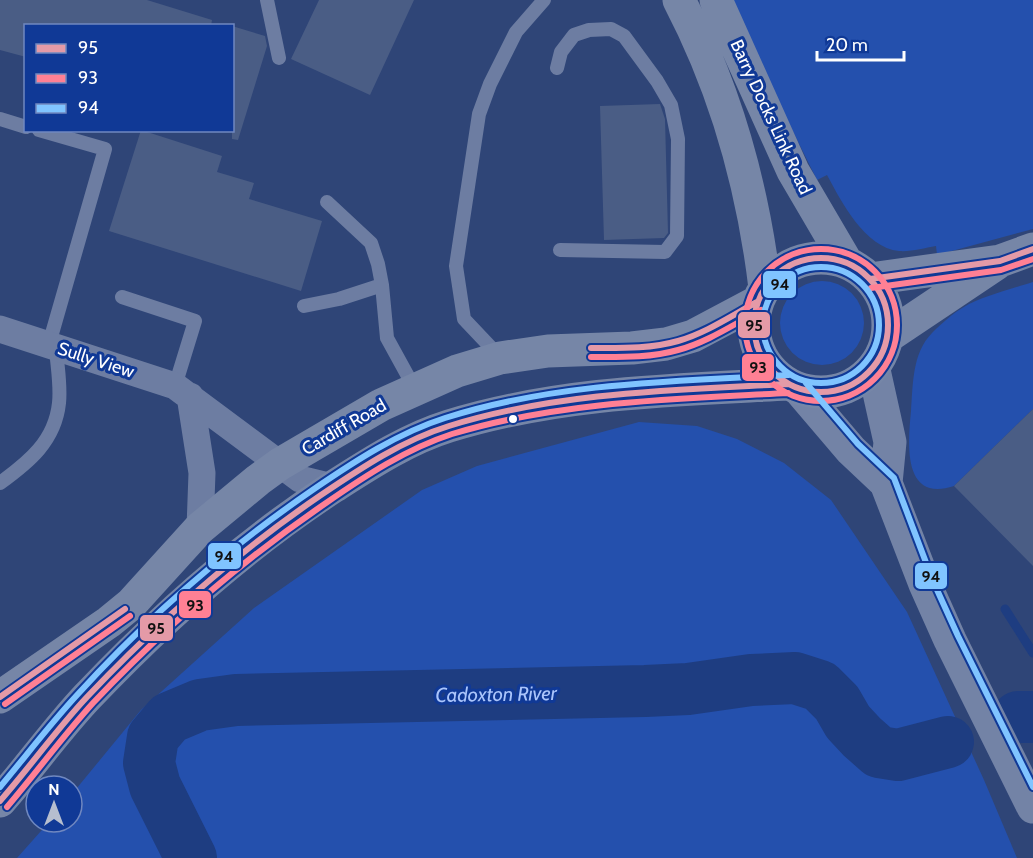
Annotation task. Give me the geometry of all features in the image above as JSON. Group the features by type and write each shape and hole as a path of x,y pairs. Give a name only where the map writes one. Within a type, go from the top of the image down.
{"main road":[{"name":"Barry Docks Link Road","path":"716,0 793,171 858,271"},
{"name":"Barry Docks Link Road","path":"677,5 728,112 748,186 761,250 761,295"},
{"path":"888,337 1000,261 1033,249"},
{"path":"0,801 87,697 158,626 223,568 258,541 370,463 447,427 514,410 576,399 636,392 793,386 827,393 841,390 858,382 874,370 886,344 888,313 885,305 858,271 831,258 811,258 792,264 774,278 761,295 754,318 759,350 775,374 793,386 851,450 886,483 925,584 950,640 1033,807"},
{"path":"858,271 1000,261"},
{"name":"Cardiff Road","path":"0,696 109,622 131,604 200,528 280,464 381,405 457,370 500,358 548,351 632,348 666,344 693,336 761,295"},
{"path":"874,370 890,442 886,483"}],"street":[{"name":"Sully View","path":"0,329 182,391 300,479 333,487"},
{"path":"182,391 202,473 200,528"}],"lane":[{"path":"267,0 279,58"},
{"path":"500,358 464,319 456,266 479,114 490,84 516,32 544,0"},
{"path":"557,68 561,52 574,35 589,30 611,28 624,36 657,81 671,105 678,139 677,236 665,252 560,250"},
{"path":"0,119 24,126"},
{"path":"0,483 28,462 43,446 54,424 59,402 52,345 105,149 46,132"},
{"path":"327,201 371,243 382,285 387,338 415,389"},
{"path":"304,306 339,299 382,285"},
{"path":"122,297 195,321 182,391"}],"shaded area":[{"path":"725,0 1033,0 1033,229 937,255 936,246 899,251 875,242 847,210 827,175 817,180 743,31"},
{"path":"822,281 838,284 852,293 861,307 864,323 861,339 852,353 838,362 822,365 806,362 792,353 783,339 780,323 783,307 792,293 806,284"},
{"path":"1033,282 1033,409 954,486 937,489 925,486 917,478 912,467 909,439 913,380 917,360 925,341 960,309 988,296"},
{"path":"639,422 697,426 737,439 784,463 831,500 907,612 1017,858 17,858 38,834 84,834 84,779 141,710 254,608 422,490 477,466"}],"building":[{"path":"0,0 147,0 212,20 211,24 24,24 24,56 0,50"},
{"path":"319,0 414,0 370,95 291,59"},
{"path":"234,27 265,36 267,46 238,140 232,139 232,132 234,132"},
{"path":"660,104 665,119 668,233 664,238 604,240 600,106"},
{"path":"140,132 147,132 222,156 217,172 254,183 249,199 322,221 301,291 109,231"},
{"path":"1033,409 1033,566 954,486"}],"waterway":[{"path":"1005,609 1033,653"},
{"name":"Cadoxton River","path":"191,858 155,786 149,763 153,737 169,718 200,705 236,700 645,691 688,689 751,680 795,678 820,686 837,703 848,722 879,752 898,755 948,742"},
{"name":"Cadoxton River","path":"1018,717 1033,717"}],"transit line":[{"name":"93","path":"821,249 836,250 850,255 875,271 891,296 896,310 897,325 896,340 891,354 875,379 850,395 836,400 821,401 806,400 792,395 767,379 751,354 746,340 745,325 746,310 751,296 767,271 792,255 806,250 821,249"},
{"name":"95","path":"870,279 1000,261 1033,249"},
{"name":"95","path":"821,258 847,263 868,278 883,299 888,325 883,351 868,372 847,387 821,392 795,387 774,372 759,351 754,325 759,299 774,278 795,263 821,258"},
{"name":"93","path":"871,288 1001,270 1033,259"},
{"name":"94","path":"821,267 843,271 862,284 875,303 879,325 875,347 862,366 843,379 821,383 799,379 780,366 767,347 763,325 767,303 780,284 799,271 821,267"},
{"name":"95","path":"591,348 646,347 678,341 708,329 757,302"},
{"name":"93","path":"591,357 646,356 689,347 761,310"},
{"name":"94","path":"0,787 58,717 105,666 190,585 220,559 314,489 345,468 410,431 445,418 529,397 658,382 788,375"},
{"name":"94","path":"806,383 858,444 894,478 933,581 1033,787"},
{"name":"95","path":"0,801 87,697 170,615 289,517 351,475 399,447 449,426 490,415 574,399 617,394 788,384"},
{"name":"93","path":"7,807 93,703 175,622 233,572 294,525 402,455 452,434 493,423 577,408 619,403 788,393"},
{"name":"95","path":"0,697 125,609"},
{"name":"93","path":"5,704 130,616"}]}
